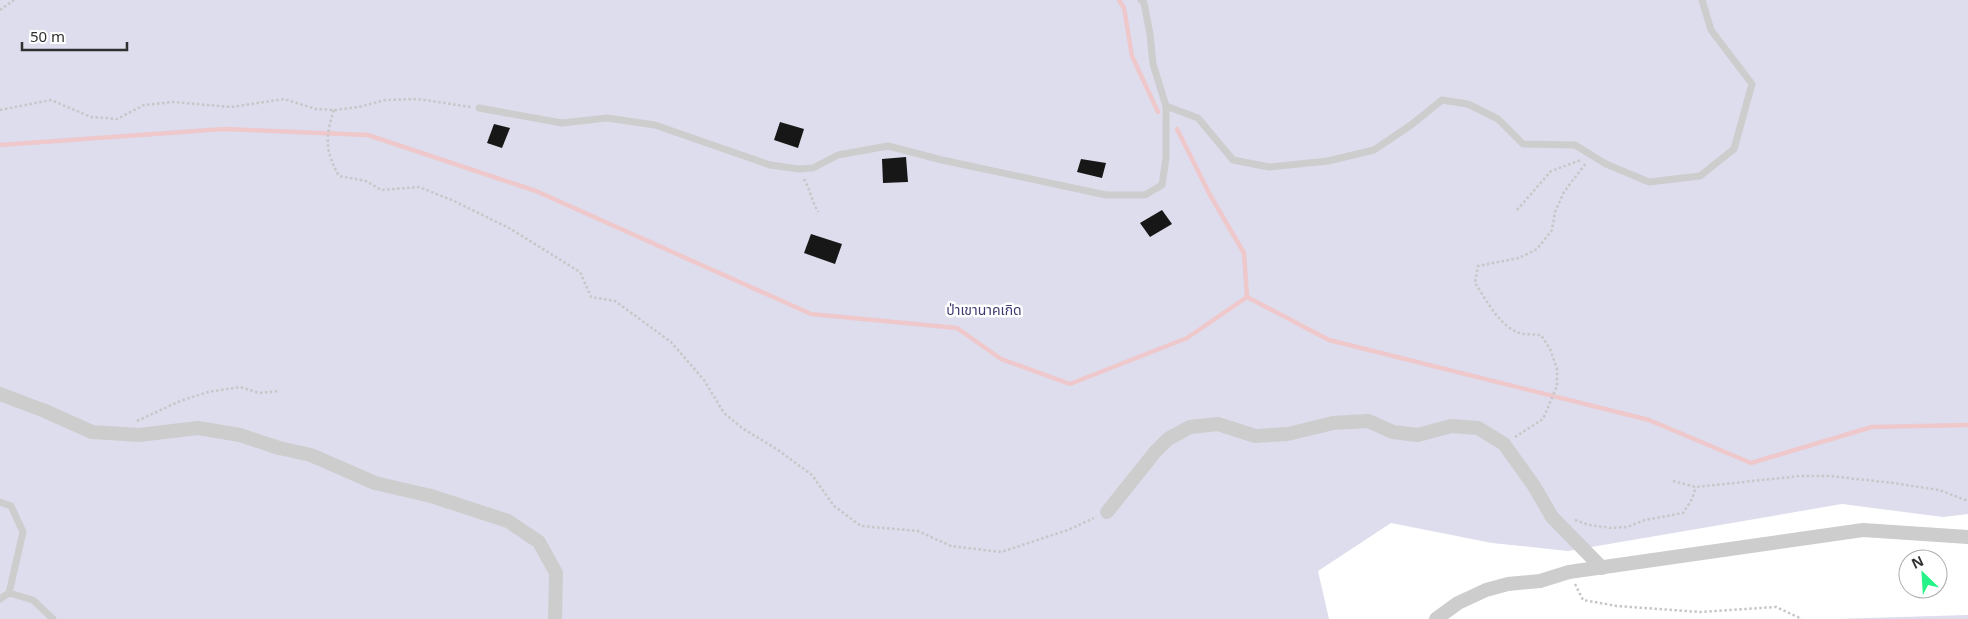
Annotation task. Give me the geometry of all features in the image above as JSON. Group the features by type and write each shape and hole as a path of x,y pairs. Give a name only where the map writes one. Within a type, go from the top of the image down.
{"street":[{"path":"0,394 46,411 92,432 139,435 198,428 240,435 278,448 311,455 375,483 431,496 508,521 539,542 556,573 555,619"},
{"path":"1107,512 1154,452 1168,439 1190,428 1218,424 1255,436 1288,434 1333,423 1368,421 1393,432 1418,435 1451,426 1478,428 1504,444 1534,486 1552,517 1602,568"},
{"path":"1436,619 1458,603 1486,590 1508,584 1540,581 1569,572 1863,530 1968,537"}],"lane":[{"path":"480,108 562,123 607,118 655,125 770,166 799,169 813,168 838,155 888,146 942,160 1106,196 1145,195 1162,185 1166,158 1166,106 1153,64 1150,34 1144,4 1141,0"},
{"path":"1166,106 1198,118 1233,160 1269,166 1328,161 1374,150 1411,125 1442,100 1468,104 1498,119 1523,144 1575,146 1606,164 1649,182 1700,176 1734,149 1752,84 1711,30 1702,0"},
{"path":"0,502 11,506 23,532 9,593 0,599"},
{"path":"9,593 33,600 53,619"}],"path":[{"path":"0,10 14,0"},
{"path":"0,110 51,100 92,117 117,119 144,106 173,102 231,107 284,99 316,109 334,110 359,107 385,100 418,99 480,108"},
{"path":"334,110 326,140 330,160 339,176 366,182 381,190 419,187 454,201 510,228 580,272 591,297 615,301 671,342 704,380 724,413 742,428 778,450 812,475 834,506 861,526 918,530 951,546 1002,552 1068,530 1107,512"},
{"path":"1517,210 1551,170 1592,156"},
{"path":"1504,444 1543,419 1557,386 1557,369 1550,349 1541,335 1517,332 1503,321 1487,302 1475,284 1478,266 1519,258 1537,249 1552,230 1555,212 1564,192 1592,156"},
{"path":"799,169 818,212"},
{"path":"117,434 138,420 180,401 208,392 240,387 259,393 279,391"},
{"path":"1672,482 1696,487 1800,476 1830,476 1939,490 1968,501"},
{"path":"1552,517 1569,517 1589,524 1611,528 1627,527 1645,520 1683,513 1692,500 1696,487"},
{"path":"1569,572 1583,600 1626,607 1700,612 1776,607 1802,619"}],"green space":[{"name":"ป่าเขานาคเกิด","path":"0,0 1968,0 1968,514 1943,517 1842,504 1568,551 1492,543 1391,523 1318,571 1329,619 0,619"},
{"path":"1968,615 1968,619 1835,619"}],"building":[{"path":"780,122 804,129 798,148 774,140"},
{"path":"494,124 510,128 502,148 487,143"},
{"path":"906,157 908,182 883,183 882,159"},
{"path":"1081,159 1106,163 1102,178 1077,172"},
{"path":"1162,210 1172,224 1150,237 1140,223"},
{"path":"811,234 842,244 835,264 804,253"}],"waterway":[{"path":"1119,0 1124,8 1132,56 1158,112"},
{"path":"0,145 224,129 368,135 536,191 811,314 957,328 1001,359 1070,384 1187,338 1247,297 1329,340 1649,420 1751,463 1872,427 1968,425"},
{"path":"1177,129 1210,195 1244,253 1247,297"}]}
